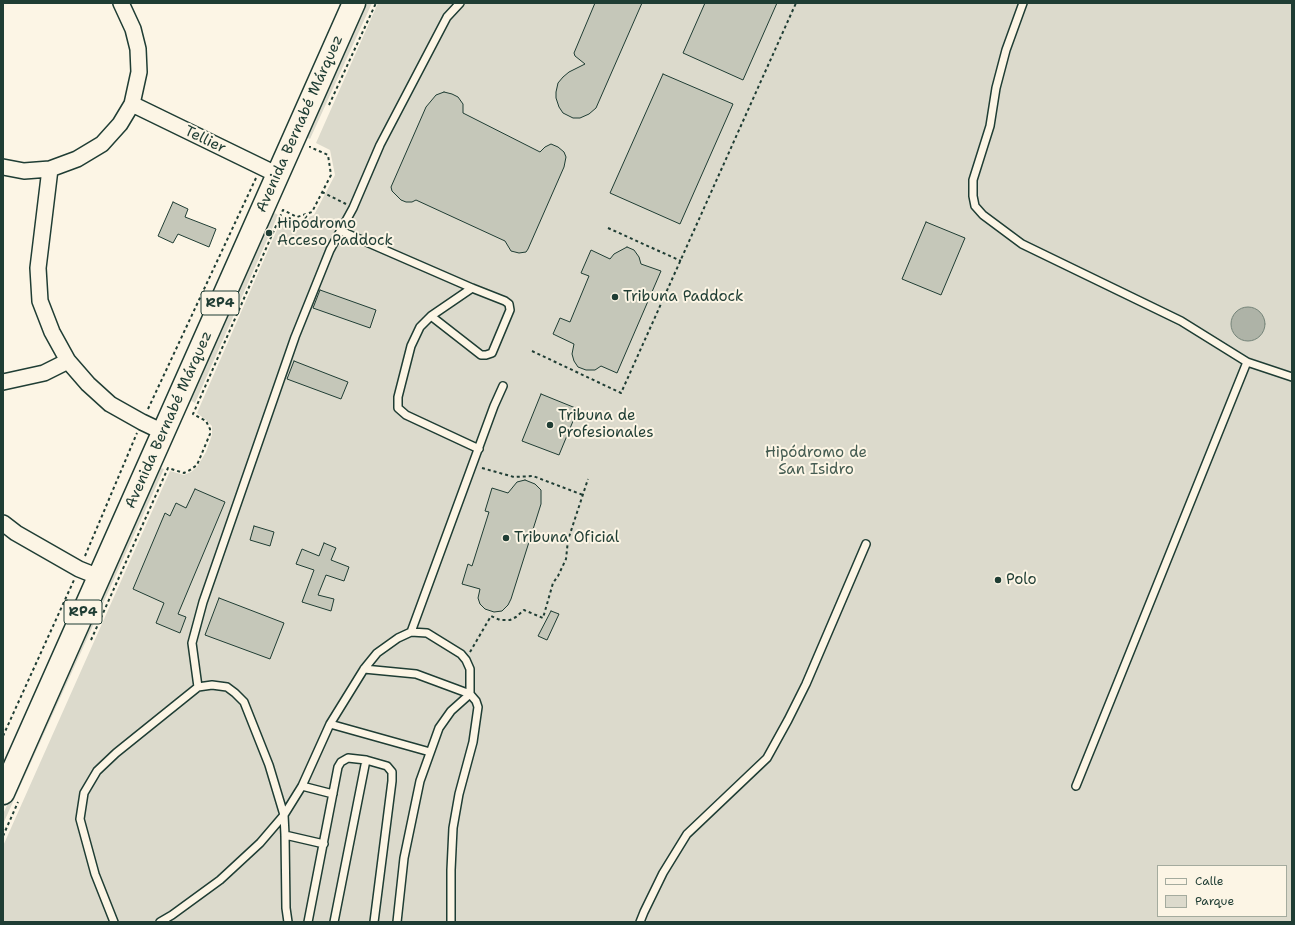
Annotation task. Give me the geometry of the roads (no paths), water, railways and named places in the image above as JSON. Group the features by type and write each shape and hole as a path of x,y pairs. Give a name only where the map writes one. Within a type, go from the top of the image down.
{"main road":[{"name":"Avenida Bernabé Márquez","path":"11,796 99,577 354,3"}],"street":[{"path":"3,167 24,170 50,169 77,159 102,144 120,124 132,104 139,72 138,49 124,4"},
{"name":"Tellier","path":"132,104 278,175"},
{"path":"50,169 38,268 40,301 52,332 68,361 88,384 110,404 163,432"},
{"path":"3,382 44,373 68,361"},
{"path":"3,523 16,533 79,569 99,577"}],"lane":[{"path":"198,687 192,643 203,602 295,337 321,271 353,208 380,146 447,17 460,3"},
{"path":"1023,3 1006,50 996,88 990,126 973,180 973,196 976,206 983,215 1022,244 1181,321 1247,362 1292,377"},
{"path":"341,230 505,301 509,304 510,310 492,353 486,356 480,355 430,316"},
{"path":"472,288 430,316 420,327 411,346 398,397 398,408 406,415 479,449"},
{"path":"1076,786 1247,362"},
{"path":"411,632 494,406 503,386"},
{"path":"640,922 663,873 687,834 767,758 806,684 866,544"},
{"path":"160,922 220,880 260,843 284,815 302,786 330,724 364,669 376,653 398,638 411,632 427,633 461,654 466,660 470,669 470,694 451,711 439,728 420,781 404,858 397,922"},
{"path":"364,669 416,674 470,694 476,700 478,707 473,742 459,794 453,828 451,922"},
{"path":"114,922 95,874 80,819 84,793 98,771 116,753 198,687 212,685 227,687 244,702 269,765 284,815 286,835 286,908 288,922"},
{"path":"330,724 430,752"},
{"path":"308,922 338,767 341,762 348,758 366,760 387,766 392,772 374,922"},
{"path":"334,922 366,760"},
{"path":"302,786 333,794"},
{"path":"286,835 324,844"}],"place":[{"name":"Hipódromo Acceso Paddock","path":"269,233"},
{"name":"Tribuna Paddock","path":"615,297"},
{"name":"Tribuna de Profesionales","path":"550,425"},
{"name":"Tribuna Oficial","path":"506,538"},
{"name":"Polo","path":"998,580"}],"park label":[{"name":"Hipódromo de San Isidro","path":"816,462"}]}
